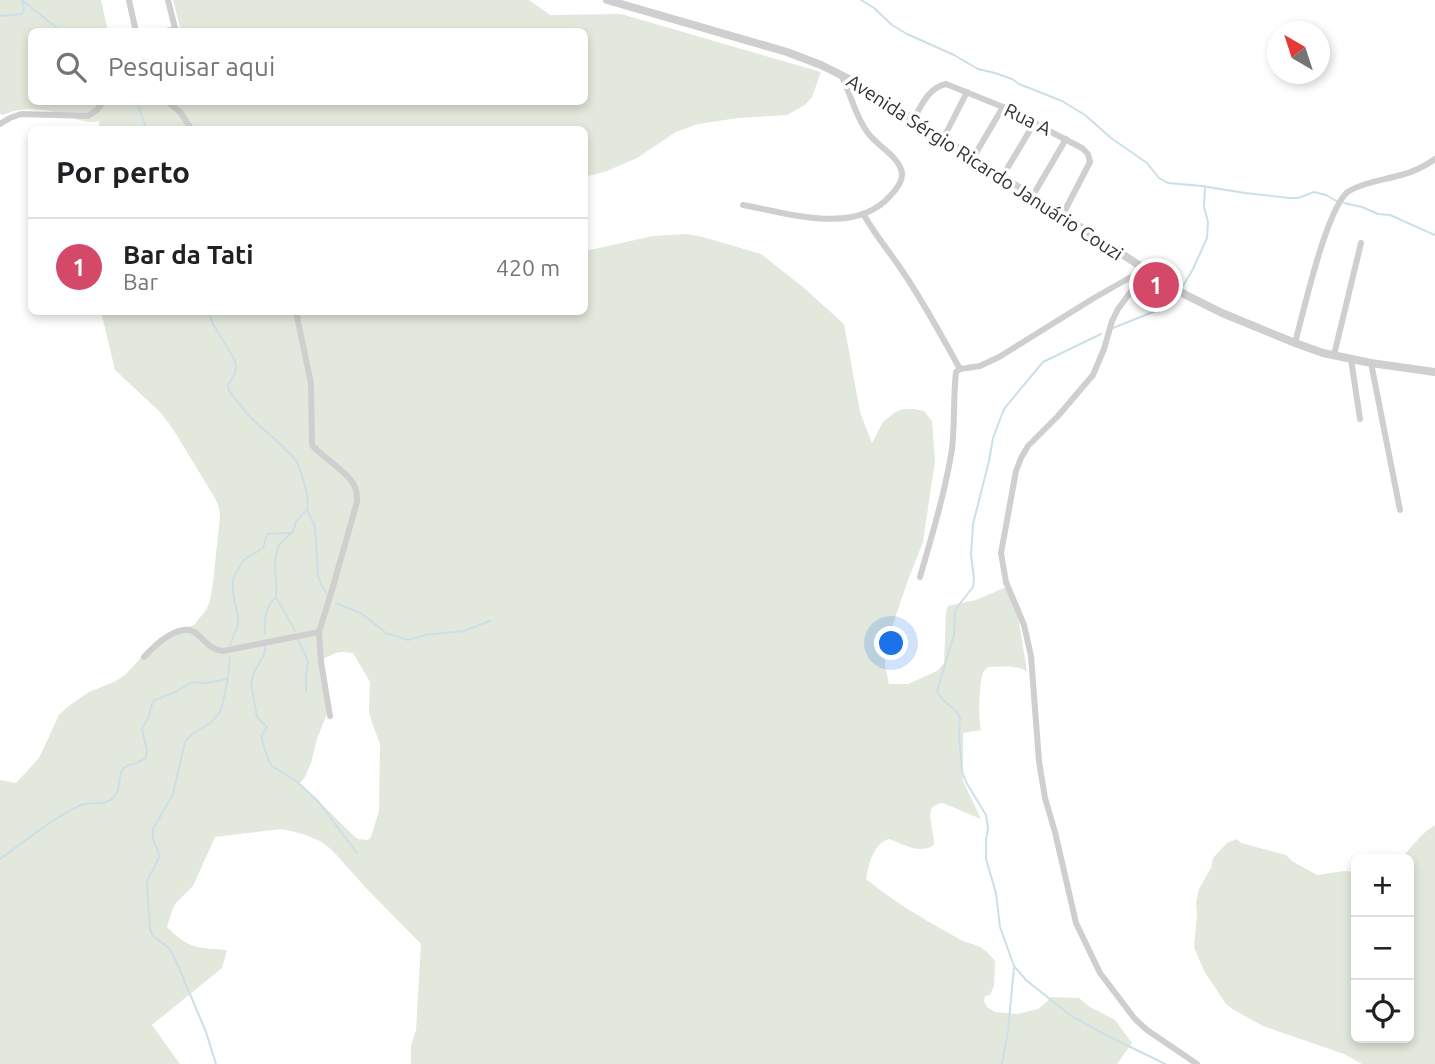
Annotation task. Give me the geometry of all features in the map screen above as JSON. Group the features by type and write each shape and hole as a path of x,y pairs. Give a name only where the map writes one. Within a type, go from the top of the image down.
{"street":[{"path":"129,0 135,28"},
{"path":"168,0 176,28"},
{"name":"Avenida Sérgio Ricardo Januário Couzi","path":"607,0 787,51 853,81 1146,270 1222,313 1295,344 1334,355 1435,372"},
{"path":"743,205 833,220 864,215 888,199 900,184 903,176 901,169 866,132 841,75"},
{"name":"Rua A","path":"913,120 930,92 946,84 1035,122 1082,148 1088,154 1090,162 1062,216"},
{"path":"943,139 967,92"},
{"path":"0,124 21,114 88,116 101,105"},
{"path":"171,105 189,126"},
{"path":"973,158 1003,107"},
{"path":"1002,177 1035,122"},
{"path":"1032,197 1066,139"},
{"path":"1295,344 1325,234 1341,198 1360,186 1405,174 1435,159"},
{"path":"864,215 924,303 960,369"},
{"path":"1334,355 1362,243"},
{"path":"920,578 939,511 951,450 956,372 999,358 1094,298 1146,270"},
{"path":"1146,270 1118,309 1093,375 1021,457 1013,484 1001,553 1006,582 1024,625 1045,798 1076,923 1100,973 1135,1019 1197,1064"},
{"path":"297,315 311,383 312,445 353,483 357,492 357,502 319,632 330,716"},
{"path":"1351,359 1360,419"},
{"path":"1371,363 1401,510"},
{"path":"144,657 164,638 188,630 192,630 214,649 223,652 319,632"}],"shaded area":[{"path":"0,0 101,0 107,28 28,28 28,105 588,105 588,28 180,28 173,0 529,0 550,15 621,14 821,72 812,97 805,105 787,115 698,124 676,132 637,158 588,176 588,126 100,126 99,121 86,121 34,109 0,114"},
{"path":"687,234 761,254 844,324 860,412 872,443 883,422 903,409 924,411 932,421 935,461 923,542 885,648 889,684 908,684 937,671 944,663 948,606 976,600 1006,587 1019,621 1027,672 1008,666 988,667 982,675 980,691 981,730 963,733 963,781 981,819 943,803 936,805 930,815 934,845 917,849 889,839 879,845 873,855 866,879 920,916 989,954 995,961 994,986 984,1001 987,1007 995,1012 1017,1014 1038,1009 1052,997 1079,998 1115,1020 1132,1043 1117,1064 411,1064 411,1045 416,1030 421,944 332,850 320,841 282,829 215,837 193,886 173,908 167,927 181,940 201,948 227,950 222,968 152,1025 180,1064 0,1064 0,780 16,783 39,758 59,715 66,708 89,692 126,674 159,638 194,625 210,601 213,582 220,517 216,500 160,412 115,370 102,315 588,315 588,250 653,236","holes":["336,653 353,653 370,682 369,711 380,744 379,811 368,840 354,836 300,783 311,763 328,711 320,660"]},
{"path":"1435,825 1435,1064 1362,1064 1344,1054 1263,1026 1226,1004 1204,971 1194,947 1196,903 1199,889 1211,868 1213,858 1227,843 1237,839 1241,843 1286,855 1317,875 1351,872 1351,1043 1414,1043 1414,854 1404,854"}],"waterway":[{"path":"0,16 22,14 22,0"},
{"path":"861,0 907,34 978,69 1012,79 1062,101 1085,115 1111,138 1147,163 1159,178 1168,183 1289,198 1298,198 1314,192 1338,202"},
{"path":"23,1 57,28"},
{"path":"138,105 146,126"},
{"path":"1183,286 1207,238 1205,187"},
{"path":"1344,203 1390,215 1435,235"},
{"path":"1113,328 1158,310 1176,294"},
{"path":"209,315 236,364 235,374 228,385 229,391 250,417 296,460 307,494 307,510 315,527 318,576 328,596"},
{"path":"1101,334 1043,362 1004,409 993,438 973,524 973,587 955,613 954,635 937,691 960,718 962,771 986,815 986,859 996,893 1000,927 1014,966 1026,980 1070,1015 1165,1064"},
{"path":"295,631 276,597 275,558 280,544 293,531 297,520 306,511"},
{"path":"230,645 238,624 233,593 233,579 238,569 245,559 263,548 267,534 290,533"},
{"path":"265,634 266,614 275,598"},
{"path":"336,603 362,614 386,633 408,640 425,635 464,631 490,621"},
{"path":"298,639 308,661 306,691"},
{"path":"266,643 264,655 254,672 251,684 257,717 267,727 262,741 269,761 318,801 357,853"},
{"path":"216,1064 206,1032 176,961 169,948 153,936 150,929 147,884 160,856 153,839 153,829 173,794 185,742 192,734 212,722 221,710 230,657"},
{"path":"0,859 70,811 81,805 105,802 115,796 123,769 146,757 142,729 153,701 192,682 207,683 227,679"},
{"path":"1002,1064 1014,967"}],"place":[{"name":"Bar da Tati","path":"1156,285"}]}
